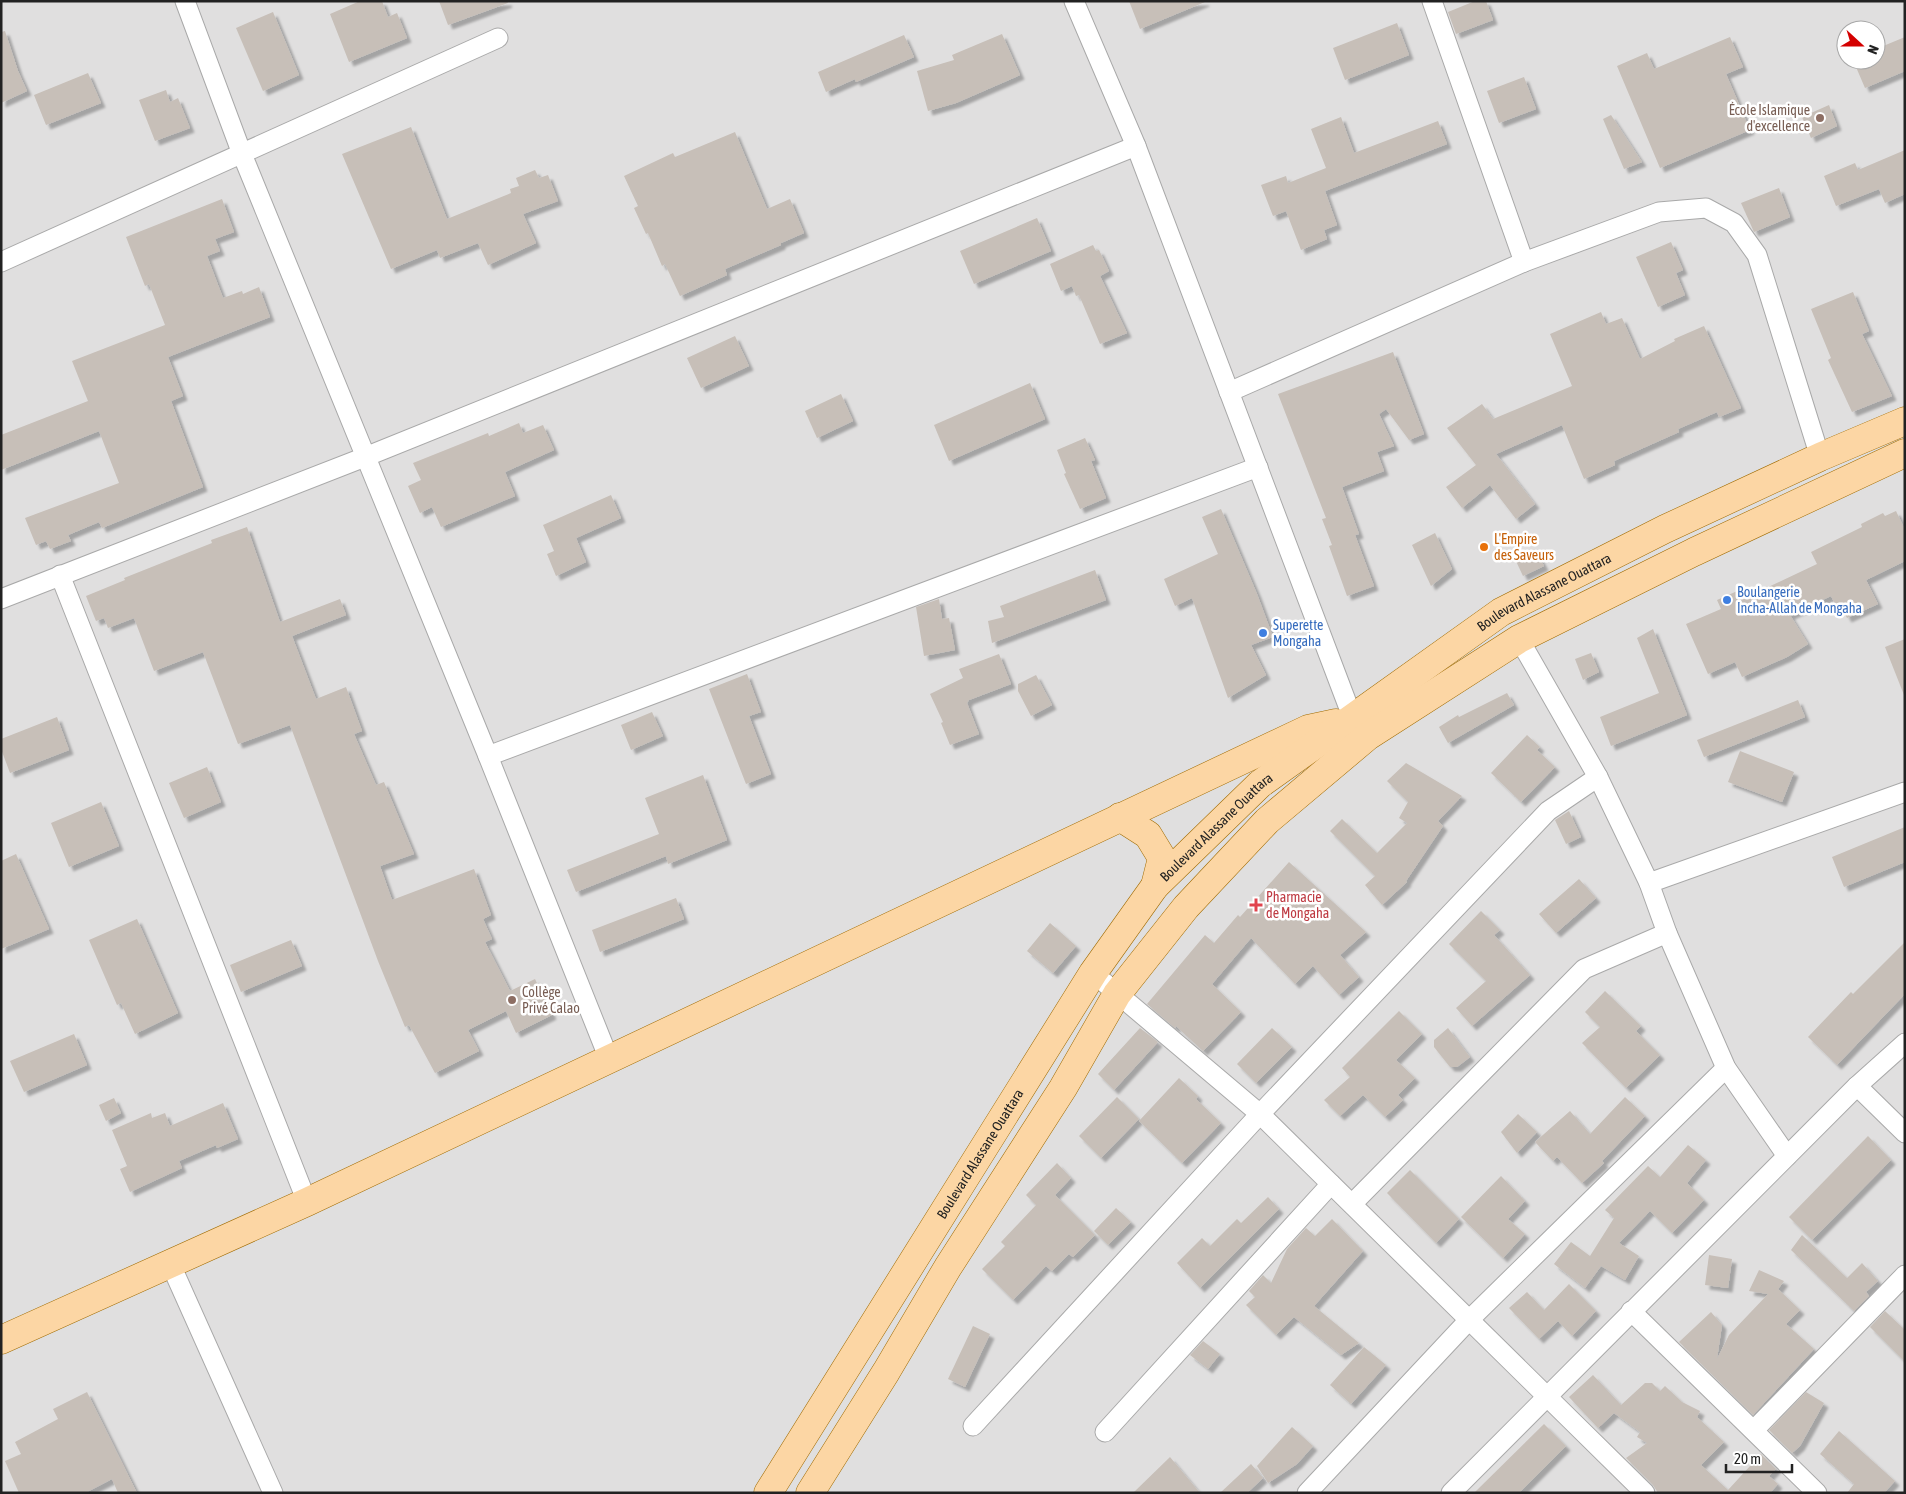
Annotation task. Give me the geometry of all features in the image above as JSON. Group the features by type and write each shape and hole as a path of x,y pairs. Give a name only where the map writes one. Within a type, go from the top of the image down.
{"main road":[{"name":"Boulevard Alassane Ouattara","path":"810,1493 886,1372 948,1266 1063,1088 1117,994 1186,907 1267,821 1360,727 1501,612 1665,529 1905,420"},
{"name":"Boulevard Alassane Ouattara","path":"768,1493 1093,973 1154,886 1260,784 1519,640 1694,552 1905,453"},
{"path":"4,1332 170,1263 307,1202 1308,729 1360,727"},
{"path":"1120,817 1148,835 1162,858 1154,886"}],"street":[{"path":"185,1 242,154 488,756 609,1059"},
{"path":"1074,1 1136,146 1229,392 1360,727"},
{"path":"1432,1 1524,262"},
{"path":"1,262 498,38"},
{"path":"1,599 366,457 1136,146"},
{"path":"1229,392 1524,262 1659,212 1706,208 1734,223 1757,255 1820,457"},
{"path":"488,756 1258,467"},
{"path":"60,575 307,1202"},
{"path":"1519,640 1598,777 1649,883 1667,933 1726,1068 1787,1156"},
{"path":"973,1426 1260,1114 1548,811 1598,777"},
{"path":"1649,883 1905,792"},
{"path":"1352,1204 1584,969 1667,933"},
{"path":"1093,973 1260,1114 1645,1493"},
{"path":"1451,1493 1857,1086 1905,1043"},
{"path":"1307,1493 1469,1320 1726,1068"},
{"path":"1857,1086 1905,1133"},
{"path":"1106,1432 1331,1184"},
{"path":"170,1263 273,1493"},
{"path":"1754,1430 1905,1275"},
{"path":"1631,1311 1817,1493"}],"shaded area":[{"path":"1,1 1905,1 1905,1493 1,1493"}],"building":[{"path":"360,1 382,1 388,17 397,13 407,38 349,62 330,14"},
{"path":"439,1 507,1 508,3 448,25"},
{"path":"1129,1 1205,1 1205,2 1140,29"},
{"path":"1475,1 1486,1 1493,20 1456,34 1448,12"},
{"path":"273,12 299,75 263,91 236,28"},
{"path":"1397,23 1409,55 1345,80 1333,48"},
{"path":"5,31 18,71 27,91 1,103 1,32"},
{"path":"1002,34 1020,75 956,103 928,111 917,71 954,60 952,55"},
{"path":"904,35 914,57 856,82 855,79 826,92 818,72"},
{"path":"1730,37 1743,67 1726,74 1750,130 1660,168 1617,66 1647,53 1654,69"},
{"path":"1905,37 1905,71 1865,88 1857,70 1886,70 1886,45"},
{"path":"88,73 101,103 46,125 34,95"},
{"path":"1524,77 1536,109 1499,123 1487,91"},
{"path":"166,90 170,102 178,98 190,128 155,141 139,100"},
{"path":"1829,105 1837,126 1811,138 1802,117"},
{"path":"1611,115 1642,162 1624,169 1603,119"},
{"path":"1341,117 1354,153 1438,121 1447,144 1325,191 1337,225 1324,230 1327,239 1301,250 1286,211 1273,216 1261,185 1286,176 1288,183 1326,168 1311,129"},
{"path":"411,127 447,219 511,193 510,189 519,186 516,178 535,170 539,178 548,175 558,201 523,214 536,243 488,265 478,243 440,258 437,250 391,269 342,154"},
{"path":"735,132 767,209 790,199 804,233 725,269 727,275 680,296 665,264 662,266 648,233 646,234 634,208 638,206 624,176 673,153 675,157"},
{"path":"1905,150 1905,194 1885,203 1879,189 1836,206 1824,176 1855,163 1858,170"},
{"path":"1779,188 1790,217 1754,232 1741,203"},
{"path":"222,199 234,232 215,239 220,251 207,256 223,298 242,291 243,294 259,287 270,317 168,357 183,396 171,401 203,487 102,528 99,522 68,535 71,541 50,549 46,541 36,545 25,518 119,483 99,431 1,470 1,435 88,401 72,361 165,325 149,284 145,286 126,237"},
{"path":"1037,218 1051,251 974,284 960,251"},
{"path":"1671,242 1683,270 1676,273 1685,295 1658,307 1636,257"},
{"path":"1093,245 1096,251 1099,250 1109,271 1100,276 1127,333 1100,344 1079,295 1076,296 1072,286 1061,291 1050,264"},
{"path":"1853,292 1869,331 1862,334 1892,396 1852,412 1828,360 1831,358 1811,309"},
{"path":"1601,312 1606,324 1622,318 1640,359 1675,341 1674,339 1704,326 1741,408 1719,417 1717,412 1678,429 1679,432 1614,461 1615,465 1584,479 1562,425 1496,454 1535,504 1516,519 1490,485 1462,508 1446,487 1476,465 1447,428 1482,404 1493,419 1572,386 1550,334"},
{"path":"735,336 749,366 701,388 687,358"},
{"path":"1393,352 1424,434 1409,440 1386,409 1379,414 1394,446 1377,452 1384,471 1342,487 1359,534 1355,535 1374,586 1347,596 1329,546 1332,545 1322,519 1326,518 1278,394"},
{"path":"1030,383 1045,419 949,461 934,425"},
{"path":"841,394 853,421 817,438 805,411"},
{"path":"519,423 523,433 543,425 554,450 505,472 515,496 441,527 432,507 420,513 408,486 421,480 413,463 488,433 489,436"},
{"path":"1085,438 1095,460 1091,461 1106,498 1080,509 1064,474 1066,473 1057,450"},
{"path":"611,495 621,518 576,538 586,562 556,576 547,554 554,551 543,525"},
{"path":"1221,509 1273,637 1251,645 1266,675 1228,698 1192,598 1175,606 1164,579 1218,554 1202,517"},
{"path":"1896,511 1905,530 1905,561 1866,580 1878,604 1847,618 1841,606 1837,608 1831,596 1790,615 1808,644 1787,657 1742,677 1735,662 1708,674 1686,624 1721,609 1717,600 1744,588 1747,597 1817,564 1811,552 1862,527 1861,524 1883,513 1885,516"},
{"path":"247,527 280,622 340,599 346,615 292,636 316,699 346,687 362,731 354,734 376,785 384,782 414,854 380,866 392,900 474,869 491,915 483,919 492,939 485,942 510,991 535,979 552,1015 516,1033 506,1011 468,1030 479,1051 435,1073 409,1025 405,1027 378,961 290,725 238,744 203,652 154,671 134,618 108,628 104,618 96,621 86,596 125,580 124,578 212,543 211,540"},
{"path":"1435,533 1452,569 1431,586 1412,545"},
{"path":"1535,549 1544,566 1523,576 1515,559"},
{"path":"1095,570 1106,600 992,643 988,621 1004,617 1000,606"},
{"path":"939,599 942,619 949,618 955,650 924,656 916,607"},
{"path":"1653,629 1687,715 1611,746 1600,717 1659,693 1637,638"},
{"path":"1905,639 1905,695 1904,695 1885,647"},
{"path":"1591,653 1599,672 1583,680 1575,659"},
{"path":"999,654 1011,684 969,700 967,703 979,734 950,745 941,723 943,722 930,694 963,678 959,669"},
{"path":"747,674 761,712 749,716 771,774 746,784 709,689"},
{"path":"1036,675 1052,705 1031,716 1018,691 1018,684"},
{"path":"1507,693 1514,705 1448,743 1439,727 1458,715 1459,717"},
{"path":"1798,700 1805,717 1704,757 1697,740"},
{"path":"652,712 663,736 631,750 621,725"},
{"path":"57,717 69,750 10,773 1,749 1,739"},
{"path":"1527,735 1540,747 1537,750 1555,767 1521,802 1491,773"},
{"path":"1740,751 1794,772 1782,802 1728,782"},
{"path":"1406,763 1462,796 1438,821 1443,826 1407,882 1382,905 1365,885 1375,876 1330,831 1342,819 1377,853 1407,823 1399,818 1408,802 1387,781"},
{"path":"207,767 221,802 184,818 169,783"},
{"path":"703,775 727,840 668,864 666,856 576,892 567,870 659,834 645,798"},
{"path":"101,802 119,846 69,867 51,823"},
{"path":"1569,811 1581,837 1566,844 1555,820"},
{"path":"1905,827 1905,862 1844,887 1832,857"},
{"path":"16,854 49,929 1,949 1,861"},
{"path":"1289,862 1366,932 1340,955 1359,977 1339,995 1313,966 1295,984 1251,938 1212,984 1241,1012 1203,1051 1176,1026 1175,1028 1147,1004 1205,935 1214,943"},
{"path":"1579,879 1596,898 1556,933 1539,914"},
{"path":"676,898 684,919 600,952 592,930"},
{"path":"1481,911 1500,930 1494,935 1530,975 1472,1026 1456,1008 1486,981 1449,944"},
{"path":"137,919 178,1013 135,1034 121,1003 117,1005 89,940"},
{"path":"1050,923 1076,946 1053,973 1027,951"},
{"path":"291,940 302,966 241,992 230,965"},
{"path":"1905,942 1905,994 1837,1065 1808,1037 1851,992 1853,994"},
{"path":"1605,991 1641,1026 1636,1031 1660,1055 1626,1088 1582,1043 1600,1027 1585,1012"},
{"path":"1399,1011 1422,1034 1396,1060 1415,1078 1398,1095 1403,1100 1385,1117 1363,1095 1340,1116 1324,1100 1350,1077 1342,1068"},
{"path":"1140,1028 1158,1042 1114,1090 1098,1074"},
{"path":"1272,1028 1292,1047 1256,1083 1237,1064"},
{"path":"1448,1028 1470,1057 1457,1067 1450,1067 1434,1047 1434,1040"},
{"path":"74,1034 87,1065 24,1092 10,1061"},
{"path":"1179,1078 1198,1096 1196,1099 1221,1123 1182,1163 1139,1121"},
{"path":"1117,1097 1139,1119 1101,1158 1079,1136"},
{"path":"1625,1097 1645,1116 1602,1161 1604,1163 1582,1183 1557,1157 1553,1161 1535,1142 1570,1111 1590,1134"},
{"path":"114,1098 121,1113 106,1121 99,1105"},
{"path":"223,1103 238,1139 217,1148 216,1145 179,1161 182,1168 130,1192 120,1169 127,1166 112,1130 151,1113 152,1118 165,1113 170,1126"},
{"path":"1518,1114 1537,1132 1517,1153 1501,1132"},
{"path":"1868,1136 1891,1160 1812,1240 1789,1217"},
{"path":"1688,1145 1706,1160 1687,1183 1704,1200 1672,1233 1650,1211 1619,1243 1639,1256 1625,1280 1601,1266 1585,1288 1554,1264 1571,1242 1590,1256 1614,1218 1605,1210 1648,1166 1660,1177"},
{"path":"1057,1163 1071,1178 1055,1195 1095,1235 1073,1257 1069,1254 1052,1271 1046,1266 1013,1300 982,1269 1005,1246 1001,1242 1036,1205 1026,1195"},
{"path":"1410,1170 1459,1219 1436,1243 1387,1193"},
{"path":"1501,1176 1525,1201 1508,1219 1525,1234 1503,1258 1461,1217"},
{"path":"1268,1197 1279,1209 1200,1288 1177,1263 1202,1238 1210,1246 1237,1219 1241,1223"},
{"path":"1116,1208 1131,1222 1108,1245 1094,1231"},
{"path":"1332,1219 1363,1251 1314,1306 1359,1343 1341,1355 1294,1317 1276,1335 1246,1305 1255,1297 1249,1291 1263,1275 1271,1283 1287,1249 1306,1228 1315,1236"},
{"path":"1802,1235 1847,1278 1862,1263 1878,1281 1866,1292 1869,1296 1854,1311 1791,1250"},
{"path":"1709,1255 1732,1259 1728,1288 1705,1285"},
{"path":"1759,1270 1784,1281 1778,1289 1800,1310 1786,1324 1814,1349 1753,1415 1679,1342 1711,1312 1722,1325 1717,1359 1729,1335 1768,1294 1749,1291"},
{"path":"1569,1284 1596,1311 1572,1336 1558,1321 1539,1339 1509,1308 1527,1292 1544,1310"},
{"path":"1885,1311 1905,1330 1905,1362 1870,1327"},
{"path":"973,1326 990,1334 965,1387 948,1379"},
{"path":"1203,1341 1220,1354 1208,1369 1190,1355"},
{"path":"1364,1347 1386,1365 1351,1404 1330,1385"},
{"path":"1593,1375 1621,1405 1645,1383 1652,1383 1660,1391 1665,1386 1682,1402 1700,1411 1697,1417 1724,1442 1701,1465 1728,1490 1761,1454 1776,1469 1769,1476 1778,1484 1770,1493 1658,1493 1653,1485 1626,1458 1647,1443 1637,1437 1640,1432 1614,1413 1598,1428 1569,1397"},
{"path":"87,1392 137,1493 118,1493 112,1479 85,1493 19,1493 5,1461 21,1454 15,1442 58,1419 53,1409"},
{"path":"1806,1392 1824,1403 1800,1446 1792,1453 1769,1430"},
{"path":"1544,1424 1566,1446 1519,1493 1474,1493"},
{"path":"1292,1427 1313,1446 1297,1464 1268,1483 1257,1466"},
{"path":"1839,1431 1895,1481 1884,1493 1847,1493 1854,1484 1820,1454"},
{"path":"1170,1457 1200,1493 1133,1493"},
{"path":"1251,1464 1263,1478 1247,1493 1220,1493"}],"place":[{"name":"École Islamique d'excellence","path":"1820,118"},
{"name":"L'Empire des Saveurs","path":"1484,547"},
{"name":"Boulangerie Incha-Allah de Mongaha","path":"1727,600"},
{"name":"Superette Mongaha","path":"1263,633"},
{"name":"Pharmacie de Mongaha","path":"1256,905"},
{"name":"Collège Privé Calao","path":"512,1000"}]}
